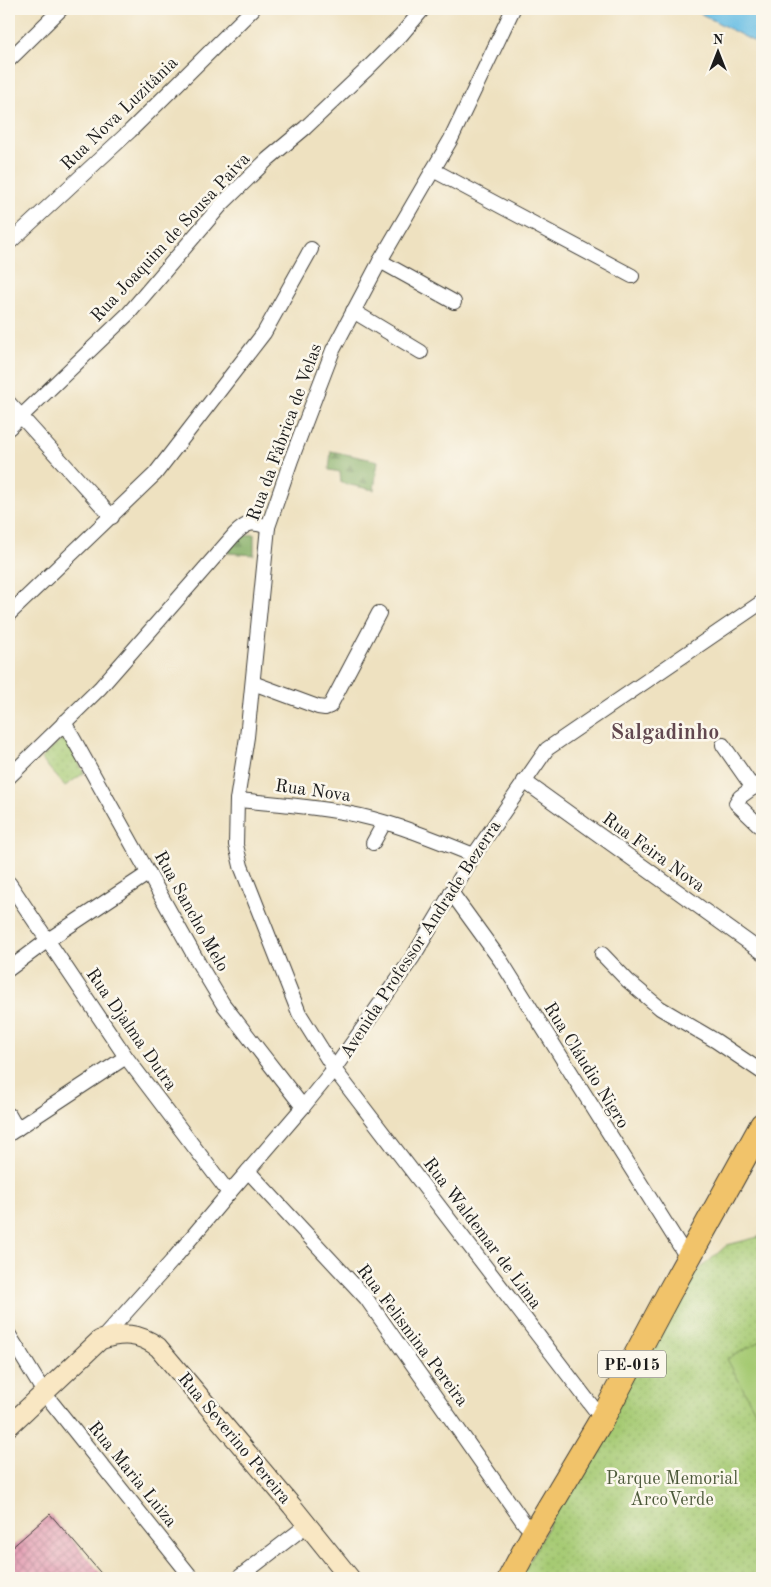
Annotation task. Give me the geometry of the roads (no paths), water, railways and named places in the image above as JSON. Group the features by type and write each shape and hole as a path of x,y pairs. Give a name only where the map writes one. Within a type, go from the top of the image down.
{"highway":[{"name":"PE-015","path":"510,1578 534,1533 602,1420 688,1259 756,1145 762,1125"}],"main road":[{"name":"Rua Severino Pereira","path":"100,1340 113,1335 135,1335 148,1339 158,1347 350,1578"},
{"name":"Avenida Professor Andrade Bezerra","path":"9,1426 100,1340"}],"street":[{"path":"9,60 61,9"},
{"name":"Rua Nova Luzitânia","path":"9,243 130,131 253,9"},
{"name":"Rua Joaquim de Sousa Paiva","path":"9,428 129,312 221,205 268,159 305,128 371,65 424,9"},
{"name":"Rua da Fábrica de Velas","path":"334,1069 299,1013 240,866 236,845 237,800 247,737 268,527 290,460 333,350 380,262 451,139 513,9"},
{"path":"433,170 632,276"},
{"path":"9,614 156,474 264,333 311,249"},
{"path":"380,262 454,302"},
{"path":"353,311 421,352"},
{"path":"9,403 112,517"},
{"path":"9,777 100,688 243,526 255,523 268,527"},
{"name":"Avenida Professor Andrade Bezerra","path":"100,1340 171,1262 229,1192 304,1107 334,1069 413,957 474,855 547,749 762,602"},
{"path":"253,682 318,707 325,708 330,706 379,613"},
{"name":"Rua Sancho Melo","path":"64,722 223,1004 304,1107"},
{"path":"723,746 758,784 740,796 736,801 736,805 762,828"},
{"name":"Rua Feira Nova","path":"524,781 762,952"},
{"name":"Rua Nova","path":"237,800 287,804 348,813 384,822 474,855"},
{"path":"373,843 384,822"},
{"path":"9,969 48,940 149,873"},
{"name":"Rua Djalma Dutra","path":"9,883 126,1057 229,1192"},
{"name":"Rua Cláudio Nigro","path":"451,892 501,962 688,1259"},
{"path":"602,954 628,981 660,1008 716,1041 762,1072"},
{"path":"9,1115 13,1132 126,1057"},
{"name":"Rua Waldemar de Lima","path":"334,1069 602,1420"},
{"name":"Rua Felismina Pereira","path":"248,1171 366,1298 524,1524 534,1533"},
{"name":"Rua Maria Luiza","path":"9,1335 45,1394 192,1578"},
{"path":"238,1578 307,1525"}],"water":[{"path":"692,9 762,9 762,46"}],"district":[{"name":"Salgadinho","path":"665,731"}],"park label":[{"name":"Parque Memorial ArcoVerde","path":"672,1488"}]}
